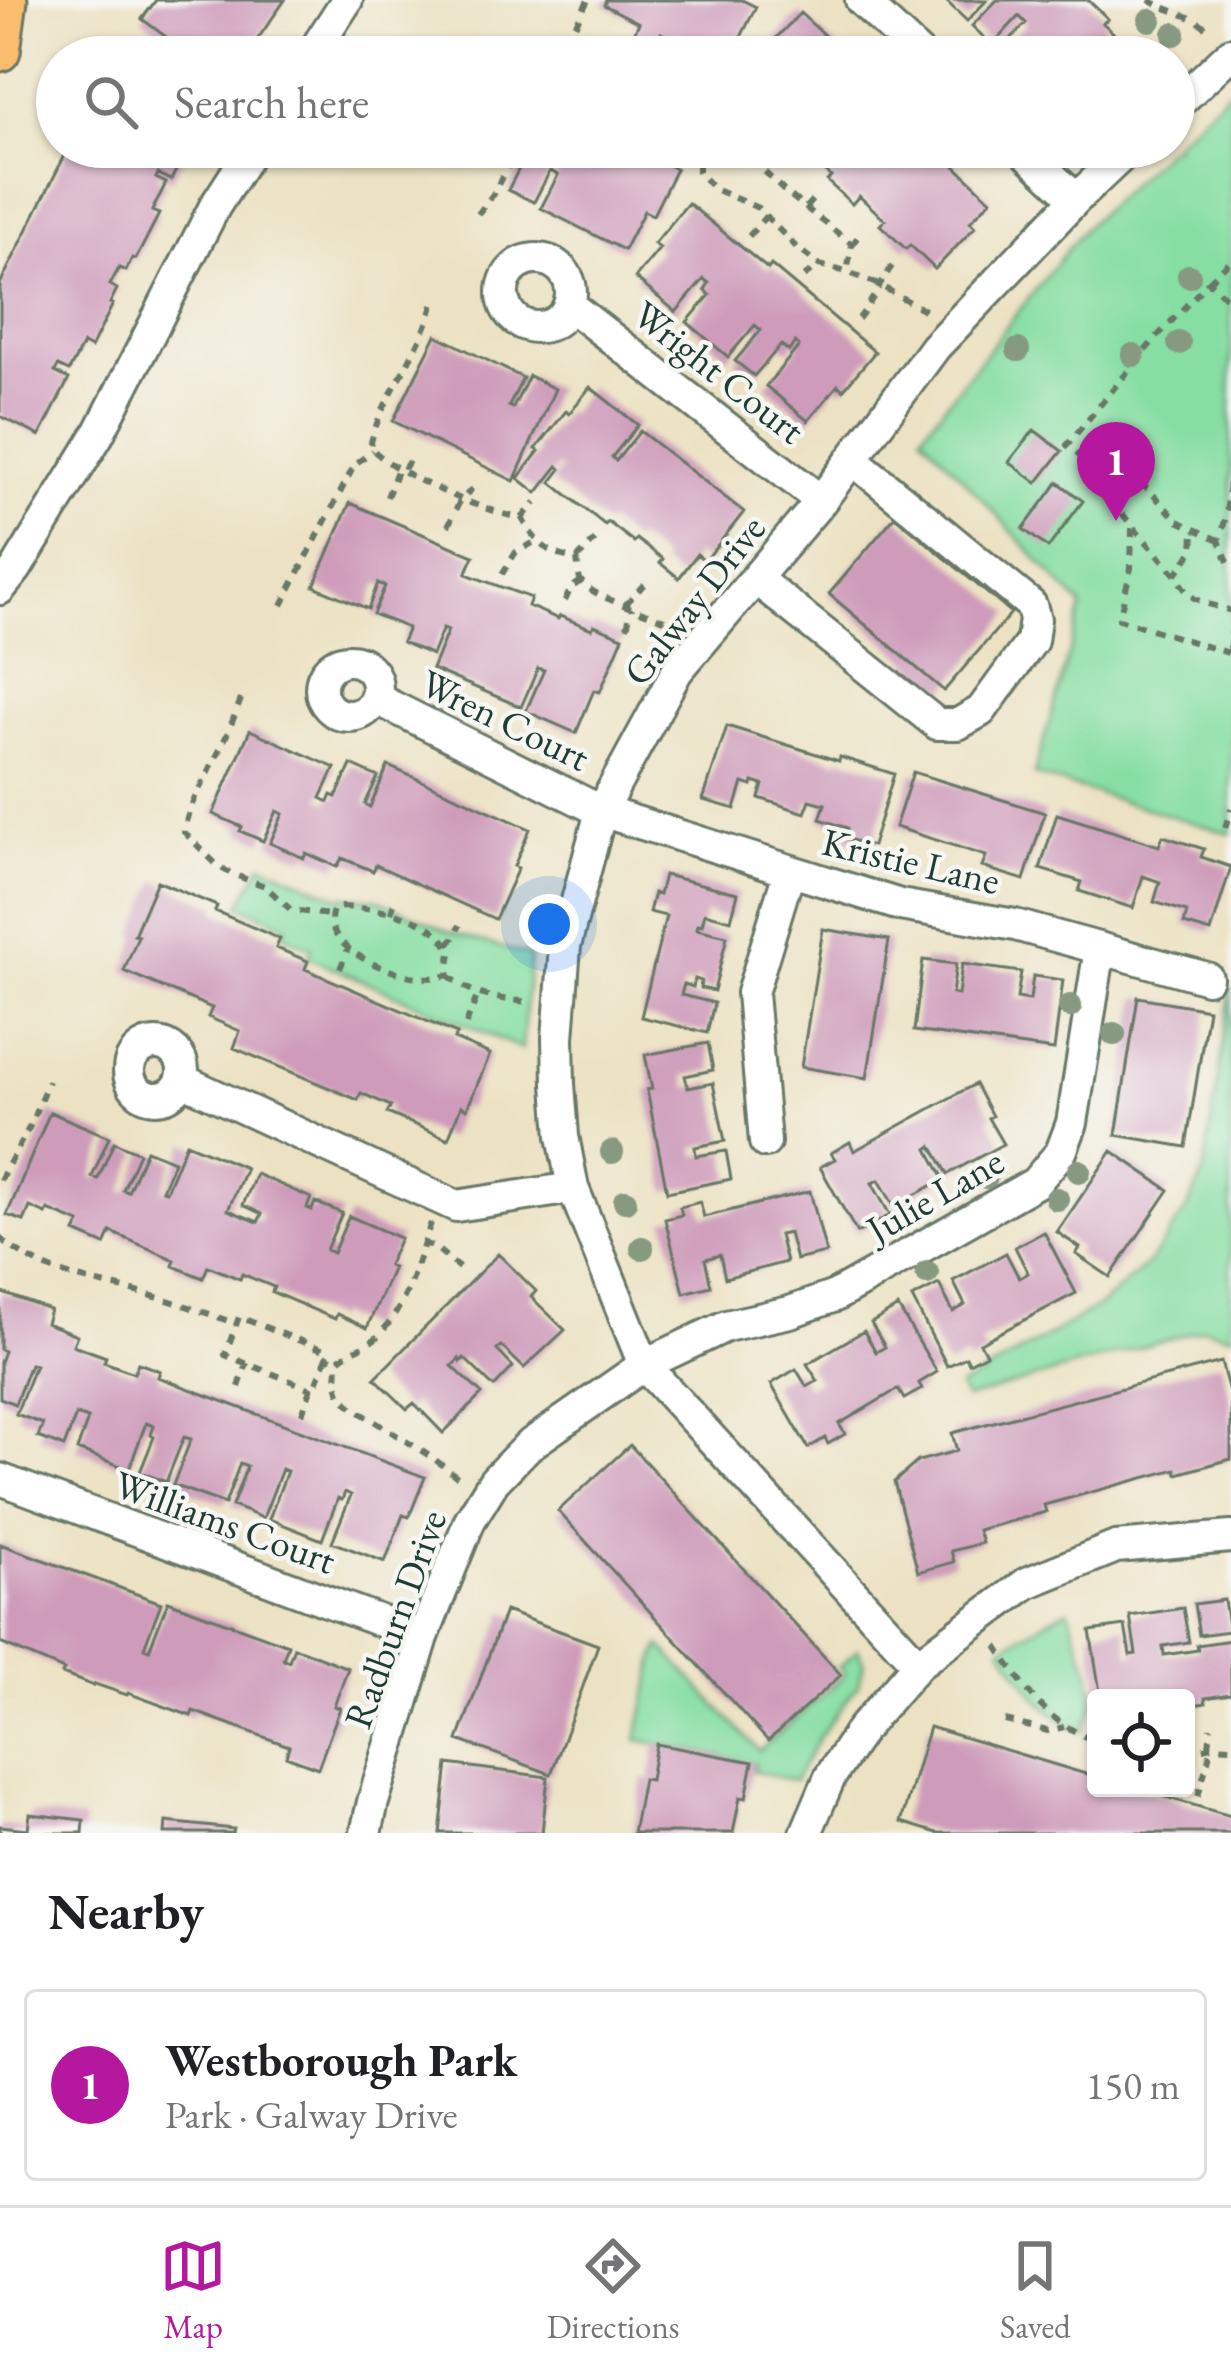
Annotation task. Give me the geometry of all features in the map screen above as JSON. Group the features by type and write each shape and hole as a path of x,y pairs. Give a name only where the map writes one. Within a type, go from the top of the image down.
{"main road":[{"path":"0,51 7,0"}],"street":[{"path":"324,36 347,0"},
{"path":"861,0 900,36"},
{"path":"1195,77 1220,42"},
{"path":"0,589 98,436 215,206 239,168"},
{"path":"1043,168 1076,199"},
{"name":"Galway Drive","path":"918,1664 644,1365 572,1189 559,1084 565,946 601,811 677,671 821,501 935,347 1109,168"},
{"name":"Wright Court","path":"569,305 821,501"},
{"path":"756,579 937,724 958,724 980,711 1032,641 1035,619 1031,605 852,459"},
{"name":"Wren Court","path":"375,698 601,811"},
{"name":"Kristie Lane","path":"601,811 900,905 1015,925 1207,978"},
{"path":"765,1142 752,994 789,872"},
{"name":"Julie Lane","path":"644,1365 726,1326 836,1296 1035,1183 1061,1152 1072,1123 1100,949"},
{"path":"182,1080 456,1206 572,1189"},
{"name":"Radburn Drive","path":"366,1833 423,1637 470,1520 494,1481 528,1446 644,1365"},
{"name":"Williams Court","path":"0,1480 423,1637"},
{"path":"806,1833 830,1777 861,1730 918,1664 1028,1583 1116,1547 1231,1537"}],"path":[{"path":"570,36 588,0"},
{"path":"1149,0 1190,17 1220,42"},
{"path":"478,214 507,168"},
{"path":"699,168 714,189 748,202 819,265 879,285 936,317"},
{"path":"760,168 852,245"},
{"path":"806,207 814,198"},
{"path":"749,236 766,216"},
{"path":"847,272 852,245 861,232"},
{"path":"1231,260 1154,340 1066,445 1094,468 1132,528 1191,597 1231,611"},
{"path":"858,319 894,264"},
{"path":"804,278 819,265"},
{"path":"1209,281 1231,303"},
{"path":"433,305 408,367 374,428 370,448 381,459 434,487 504,516 522,518"},
{"path":"282,605 355,464 373,451"},
{"path":"387,497 411,458"},
{"path":"1231,466 1229,514 1219,540 1231,569"},
{"path":"1094,468 1123,474 1148,489 1178,521 1219,540"},
{"path":"448,526 473,486"},
{"path":"522,518 536,502"},
{"path":"522,518 535,542 577,559"},
{"path":"1132,528 1131,568 1119,620 1229,653 1231,633"},
{"path":"1175,575 1193,551 1194,531"},
{"path":"577,559 595,540"},
{"path":"502,574 516,552 535,542"},
{"path":"577,559 581,581 597,595 685,631"},
{"path":"565,602 571,588 581,581"},
{"path":"627,627 629,606 646,582"},
{"path":"241,699 186,817 184,832 219,867 265,886 291,910 329,915"},
{"path":"1225,828 1231,808"},
{"path":"391,913 396,897"},
{"path":"342,907 391,913 428,928 448,944 448,975 418,979 380,967 335,934 329,915 342,907"},
{"path":"448,944 460,925"},
{"path":"340,969 349,946"},
{"path":"448,975 466,990 529,1002"},
{"path":"466,1024 478,994"},
{"path":"0,1180 48,1081"},
{"path":"338,1360 377,1336 398,1310 431,1222"},
{"path":"0,1238 60,1275 154,1296 236,1324"},
{"path":"423,1243 459,1268"},
{"path":"239,1317 328,1352 327,1357 314,1390 225,1354 239,1317"},
{"path":"327,1357 338,1360"},
{"path":"338,1360 337,1384 352,1408 460,1479"},
{"path":"239,1387 247,1363"},
{"path":"302,1414 311,1389"},
{"path":"997,1646 1038,1705 1087,1738"},
{"path":"1005,1720 1048,1731 1064,1726"},
{"path":"1198,1796 1210,1727"},
{"path":"1195,1750 1231,1747"}],"green space":[{"path":"1231,89 1231,834 1034,775 1082,607 922,434 1085,227 1147,168 1195,168 1195,122"},
{"path":"262,864 337,896 378,899 450,932 530,956 522,1049 308,957 312,948 284,935 287,926 240,905"},
{"path":"1231,987 1231,1335 1205,1328 966,1399 959,1388 1101,1305 1150,1262 1187,1209 1204,1173"},
{"path":"1068,1609 1093,1689 1087,1689 1083,1732 1046,1707 1002,1647"},
{"path":"661,1646 759,1751 845,1675 840,1666 858,1649 864,1664 858,1685 819,1737 794,1781 753,1771 754,1763 637,1740"}],"building":[{"path":"156,0 285,0 260,36 165,36 142,19"},
{"path":"606,0 742,0 756,7 742,36 640,36 634,33 639,23 604,5"},
{"path":"945,0 987,0 967,21"},
{"path":"997,0 1088,0 1108,19 1103,23 1116,36 1013,36 1026,23 1019,16 1000,36 983,36 972,26"},
{"path":"800,13 825,36 778,36"},
{"path":"58,168 177,168 171,180 158,174 156,178 166,183 152,211 159,214 136,259 132,258 126,271 119,268 110,285 117,289 113,304 91,348 83,344 69,371 58,366 55,372 69,379 40,436 0,416 0,284"},
{"path":"519,168 676,169 653,215 644,211 624,250 541,208 558,175 550,171 534,202 508,190"},
{"path":"822,168 957,168 991,200 970,222 975,227 935,269 880,225 885,220 859,196 852,204 827,181 831,177"},
{"path":"688,203 875,352 808,421 766,386 799,346 795,342 789,351 781,345 754,376 735,361 761,330 755,325 728,357 687,322 710,295 705,290 709,283 704,279 676,312 635,278 660,248 654,244"},
{"path":"436,335 523,378 509,406 513,408 529,376 555,389 514,481 393,421"},
{"path":"590,387 638,425 612,457 616,461 640,431 744,512 705,561 697,554 679,578 637,539 634,542 608,522 605,525 551,482 561,469 558,466 537,493 518,478 566,411 569,414"},
{"path":"1034,430 1062,451 1037,483 1009,462"},
{"path":"1058,482 1083,501 1048,548 1023,529"},
{"path":"350,503 474,556 466,574 531,598 528,606 623,637 576,733 526,711 544,670 538,668 521,707 432,669 448,630 443,628 432,655 402,642 408,628 373,614 385,586 378,583 368,609 314,586"},
{"path":"895,516 1011,613 944,691 829,594"},
{"path":"727,726 894,774 872,846 844,838 847,828 820,819 825,804 810,800 805,813 759,798 763,785 753,782 752,786 743,783 735,809 703,800"},
{"path":"250,730 335,768 321,798 329,802 351,765 378,777 365,804 370,807 388,766 530,829 495,919 376,865 373,871 342,858 337,867 270,843 283,814 277,811 263,841 213,814"},
{"path":"913,772 1045,813 1024,880 982,867 986,856 895,827"},
{"path":"1057,814 1159,846 1163,836 1204,849 1201,857 1231,867 1211,932 1184,924 1187,912 1154,902 1160,882 1143,876 1133,908 1079,891 1082,882 1040,869"},
{"path":"664,875 738,893 731,920 705,913 702,925 698,924 697,929 727,936 714,991 700,988 701,981 695,979 693,987 684,984 681,995 714,1003 707,1033 641,1017 666,916 649,912"},
{"path":"157,881 280,939 276,948 308,961 305,969 457,1034 454,1039 490,1054 467,1109 461,1106 448,1139 387,1113 391,1106 361,1093 358,1100 234,1048 240,1031 208,1017 212,1008 124,971"},
{"path":"823,929 889,940 867,1078 801,1067"},
{"path":"923,960 956,964 952,994 958,995 962,964 1021,972 1017,998 1030,1000 1033,976 1063,980 1054,1050 914,1031"},
{"path":"1138,997 1208,1009 1186,1147 1116,1135"},
{"path":"708,1043 713,1070 685,1076 688,1088 713,1083 725,1141 695,1147 696,1156 726,1151 731,1179 667,1192 645,1055"},
{"path":"975,1084 1003,1144 948,1174 932,1146 928,1149 944,1179 894,1206 879,1180 872,1183 890,1215 857,1233 820,1167 835,1159 831,1153 850,1142 854,1151"},
{"path":"50,1112 109,1137 92,1177 98,1179 114,1142 139,1153 123,1190 128,1192 146,1150 174,1161 162,1190 166,1191 186,1143 246,1168 228,1210 258,1222 262,1214 243,1205 256,1174 311,1198 307,1208 312,1210 315,1202 342,1213 326,1250 333,1253 349,1216 400,1238 367,1328 272,1292 274,1287 242,1274 240,1279 208,1266 203,1278 111,1232 105,1245 75,1232 80,1223 48,1210 46,1214 30,1207 24,1221 7,1215"},
{"path":"1112,1151 1169,1190 1110,1277 1076,1254 1080,1248 1057,1232"},
{"path":"810,1191 826,1253 796,1260 789,1233 779,1235 786,1262 725,1278 720,1255 705,1259 711,1286 684,1293 665,1219 682,1215 680,1207 700,1202 704,1217"},
{"path":"1044,1232 1076,1293 980,1343 986,1354 969,1363 966,1357 947,1366 912,1298 939,1284 953,1312 965,1305 953,1281 1006,1253 1019,1278 1025,1275 1015,1247"},
{"path":"498,1254 536,1291 531,1297 565,1330 524,1368 501,1346 497,1350 513,1367 494,1387 464,1358 459,1359 452,1366 482,1394 443,1433 414,1403 407,1409 375,1378"},
{"path":"0,1292 50,1310 46,1323 77,1335 73,1345 106,1357 104,1362 134,1373 138,1363 160,1371 158,1377 425,1477 409,1517 403,1515 385,1562 332,1542 351,1495 345,1492 342,1500 338,1498 322,1540 269,1519 287,1471 282,1469 263,1518 232,1506 247,1466 240,1463 225,1504 173,1485 191,1439 184,1437 166,1482 140,1472 154,1437 154,1426 146,1423 129,1469 77,1450 88,1419 76,1415 64,1447 38,1437 43,1424 16,1414 35,1365 30,1364 15,1404 0,1398 4,1351 0,1349"},
{"path":"898,1307 937,1372 919,1383 922,1389 904,1399 898,1389 839,1424 845,1434 808,1448 771,1384 796,1369 807,1387 818,1381 807,1364 864,1331 876,1352 885,1347 871,1323"},
{"path":"1221,1362 1231,1399 1231,1459 1044,1505 1046,1512 978,1530 982,1543 951,1551 954,1562 918,1572 894,1482 918,1461 957,1451 952,1433"},
{"path":"630,1445 841,1675 768,1741 558,1511"},
{"path":"0,1544 161,1603 144,1648 149,1650 168,1601 288,1645 283,1659 289,1661 294,1647 348,1668 334,1706 340,1708 318,1768 286,1756 289,1746 193,1711 191,1716 94,1686 0,1643"},
{"path":"1224,1600 1229,1631 1199,1635 1194,1604"},
{"path":"1183,1608 1189,1642 1163,1646 1164,1655 1231,1640 1231,1694 1195,1705 1195,1689 1100,1689 1090,1631 1125,1626 1130,1655 1136,1654 1130,1616"},
{"path":"505,1611 598,1645 551,1774 458,1740"},
{"path":"929,1727 1087,1774 1087,1797 1166,1797 1231,1816 1231,1833 937,1833 901,1822"},
{"path":"656,1744 753,1762 733,1833 633,1833 643,1779 650,1780"},
{"path":"448,1764 548,1777 542,1833 440,1833"},
{"path":"30,1814 84,1820 83,1833 0,1833 0,1826 28,1829"},
{"path":"166,1822 234,1829 233,1833 165,1833"}],"place":[{"name":"Westborough Park","path":"1116,521"}]}
